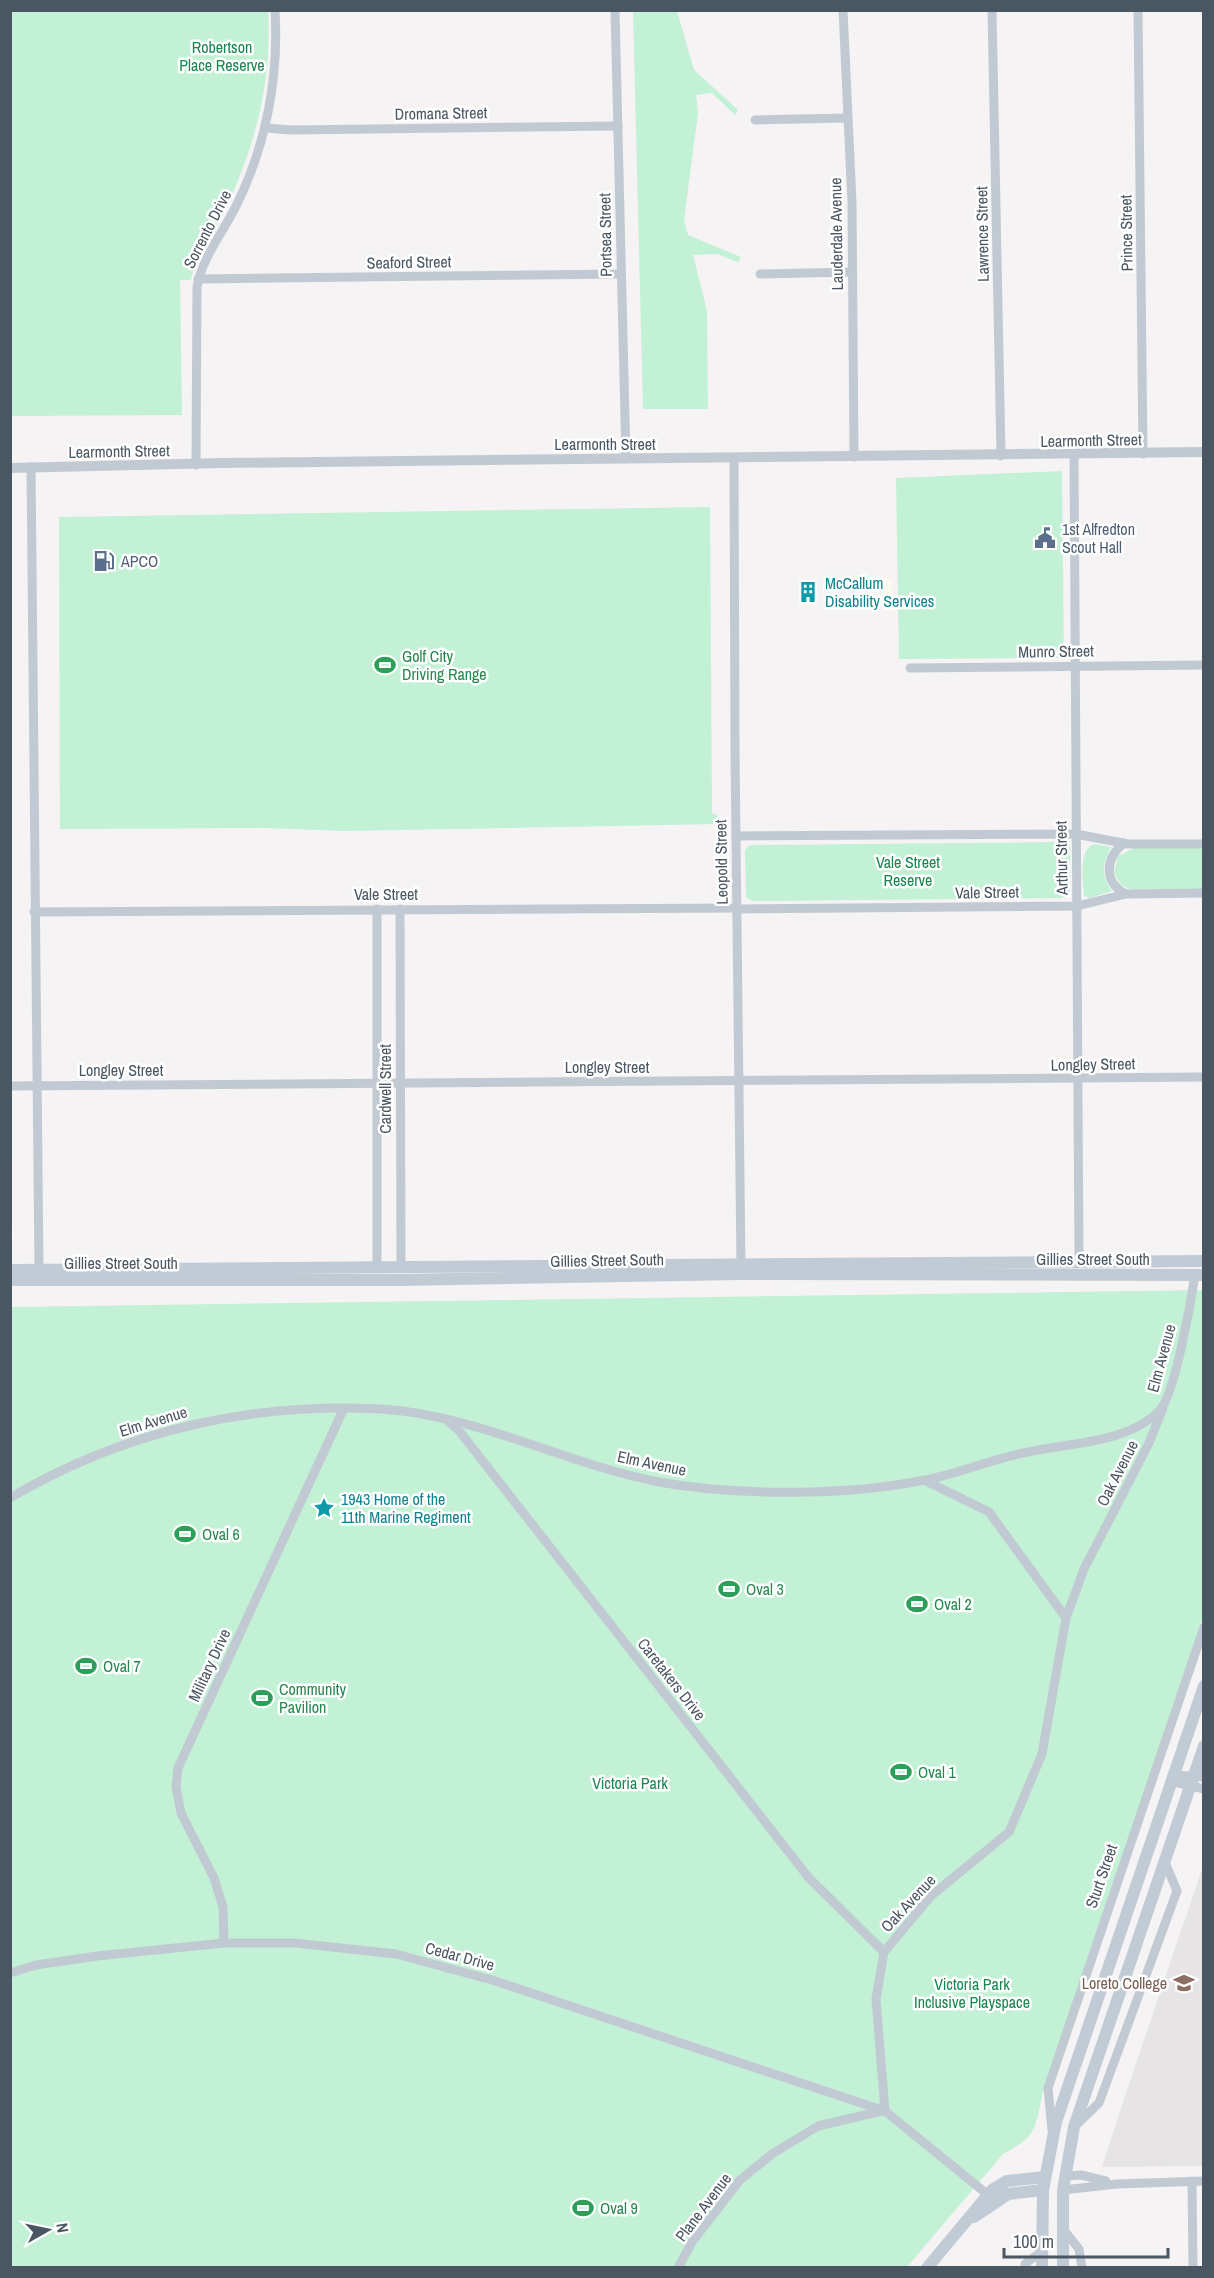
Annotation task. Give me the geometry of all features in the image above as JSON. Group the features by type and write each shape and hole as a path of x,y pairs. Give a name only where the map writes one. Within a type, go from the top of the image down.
{"main road":[{"name":"Gillies Street South","path":"10,1270 40,1274 401,1274 1203,1261"},
{"path":"1079,1262 1079,1275"},
{"name":"Gillies Street South","path":"741,1270 1199,1275"},
{"name":"Gillies Street South","path":"10,1280 40,1274"},
{"name":"Sturt Street","path":"1042,2268 1043,2190 1052,2138 1126,1910 1203,1686"},
{"path":"1063,2268 1062,2229 1065,2176 1074,2127 1164,1860 1195,1780 1203,1746"},
{"path":"927,2268 1007,2181 1045,2177"},
{"path":"990,2198 1011,2193 1043,2190"}],"street":[{"name":"Sorrento Drive","path":"196,465 195,300 198,279 241,197 265,128 275,61 275,10"},
{"name":"Portsea Street","path":"615,10 626,459"},
{"name":"Lauderdale Avenue","path":"843,10 852,272 854,457"},
{"name":"Lawrence Street","path":"992,10 1001,456"},
{"name":"Prince Street","path":"1138,10 1143,454"},
{"path":"755,120 847,118"},
{"name":"Dromana Street","path":"265,128 292,130 618,126"},
{"path":"760,274 852,272"},
{"name":"Seaford Street","path":"198,279 621,274"},
{"name":"Learmonth Street","path":"10,468 1202,453"},
{"name":"Arthur Street","path":"1074,455 1079,1262"},
{"name":"Leopold Street","path":"734,458 741,1270"},
{"path":"31,467 34,912 40,1274"},
{"name":"Munro Street","path":"910,668 1203,665"},
{"path":"736,836 1076,834 1125,843 1203,844"},
{"path":"1125,843 1112,855 1108,868 1114,885 1126,894"},
{"name":"Vale Street","path":"34,912 1077,906 1126,894 1203,893"},
{"name":"Cardwell Street","path":"377,909 377,1274"},
{"name":"Cardwell Street","path":"400,909 401,1274"},
{"name":"Longley Street","path":"10,1086 1077,1080 1203,1077"},
{"name":"Elm Avenue","path":"10,1498 110,1450 182,1426 270,1411 344,1408 400,1411 443,1419 623,1473 701,1488 808,1491 924,1480 1024,1452 1109,1437 1147,1420 1164,1406 1199,1275"},
{"name":"Oak Avenue","path":"885,2110 876,1999 884,1952 931,1896 1009,1832 1042,1754 1066,1618 1084,1569 1149,1443 1164,1406"},
{"name":"Military Drive","path":"224,1942 224,1907 214,1878 181,1813 177,1787 178,1768 344,1408"},
{"name":"Caretakers Drive","path":"443,1419 460,1432 809,1878 884,1952"},
{"path":"924,1480 989,1512 1066,1618"},
{"name":"Sturt Street","path":"1052,2138 1048,2088 1203,1627"},
{"path":"1171,1778 1195,1780 1203,1789"},
{"path":"1074,2127 1099,2103 1177,1891 1164,1860"},
{"path":"1110,1903 1126,1910"},
{"name":"Cedar Drive","path":"10,1973 36,1965 97,1956 224,1942 295,1943 396,1954 504,1983 885,2110"},
{"path":"885,2110 990,2198"},
{"name":"Plane Avenue","path":"678,2268 692,2242 740,2180 772,2154 818,2126 885,2110"},
{"path":"1045,2177 1081,2175 1117,2184"},
{"path":"1192,2181 1193,2268"},
{"path":"1043,2190 1117,2184 1203,2181"},
{"path":"1062,2229 1079,2249 1082,2268"},
{"path":"1025,2268 1025,2264 1042,2251"}],"shaded area":[{"name":"McCallum Disability Services","path":"883,578 892,578 893,611 883,611"},
{"path":"10,970 13,1242 10,1242"},
{"name":"Loreto College","path":"1203,1866 1203,2166 1102,2167 1124,2099"}],"green space":[{"name":"Robertson Place Reserve","path":"10,11 268,11 266,79 251,145 226,208 194,268 191,280 180,280 182,415 11,416"},
{"path":"633,11 677,11 694,70 738,110 735,115 712,93 696,95 698,113 684,220 688,235 741,257 738,262 717,254 693,255 707,311 708,409 643,409"},
{"path":"1062,471 1064,658 899,659 896,478"},
{"name":"Golf City Driving Range","path":"710,507 712,813 718,816 718,824 345,831 265,828 60,829 59,517"},
{"name":"Vale Street Reserve","path":"1063,842 1070,847 1070,892 1062,898 752,901 746,897 745,850 750,845"},
{"path":"1094,844 1111,847 1106,858 1104,874 1112,891 1090,898 1084,896 1083,860 1085,853"},
{"path":"1134,848 1203,848 1203,889 1130,889 1121,885 1114,873 1118,856"},
{"name":"Victoria Park","path":"1203,1290 1203,1616 1042,2096 1032,2132 1022,2143 1003,2154 907,2267 11,2267 11,1307"}],"place":[{"name":"1st Alfredton Scout Hall","path":"1045,538"},
{"name":"APCO","path":"104,561"},
{"name":"McCallum Disability Services","path":"808,592"},
{"name":"Golf City Driving Range","path":"385,665"},
{"name":"1943 Home of the 11th Marine Regiment","path":"324,1508"},
{"name":"Oval 6","path":"185,1534"},
{"name":"Oval 3","path":"729,1589"},
{"name":"Oval 2","path":"917,1604"},
{"name":"Oval 7","path":"86,1666"},
{"name":"Community Pavilion","path":"262,1698"},
{"name":"Oval 1","path":"901,1772"},
{"name":"Loreto College","path":"1184,1983"},
{"name":"Oval 9","path":"583,2208"}],"park label":[{"name":"Victoria Park Inclusive Playspace","path":"972,1993"}]}
